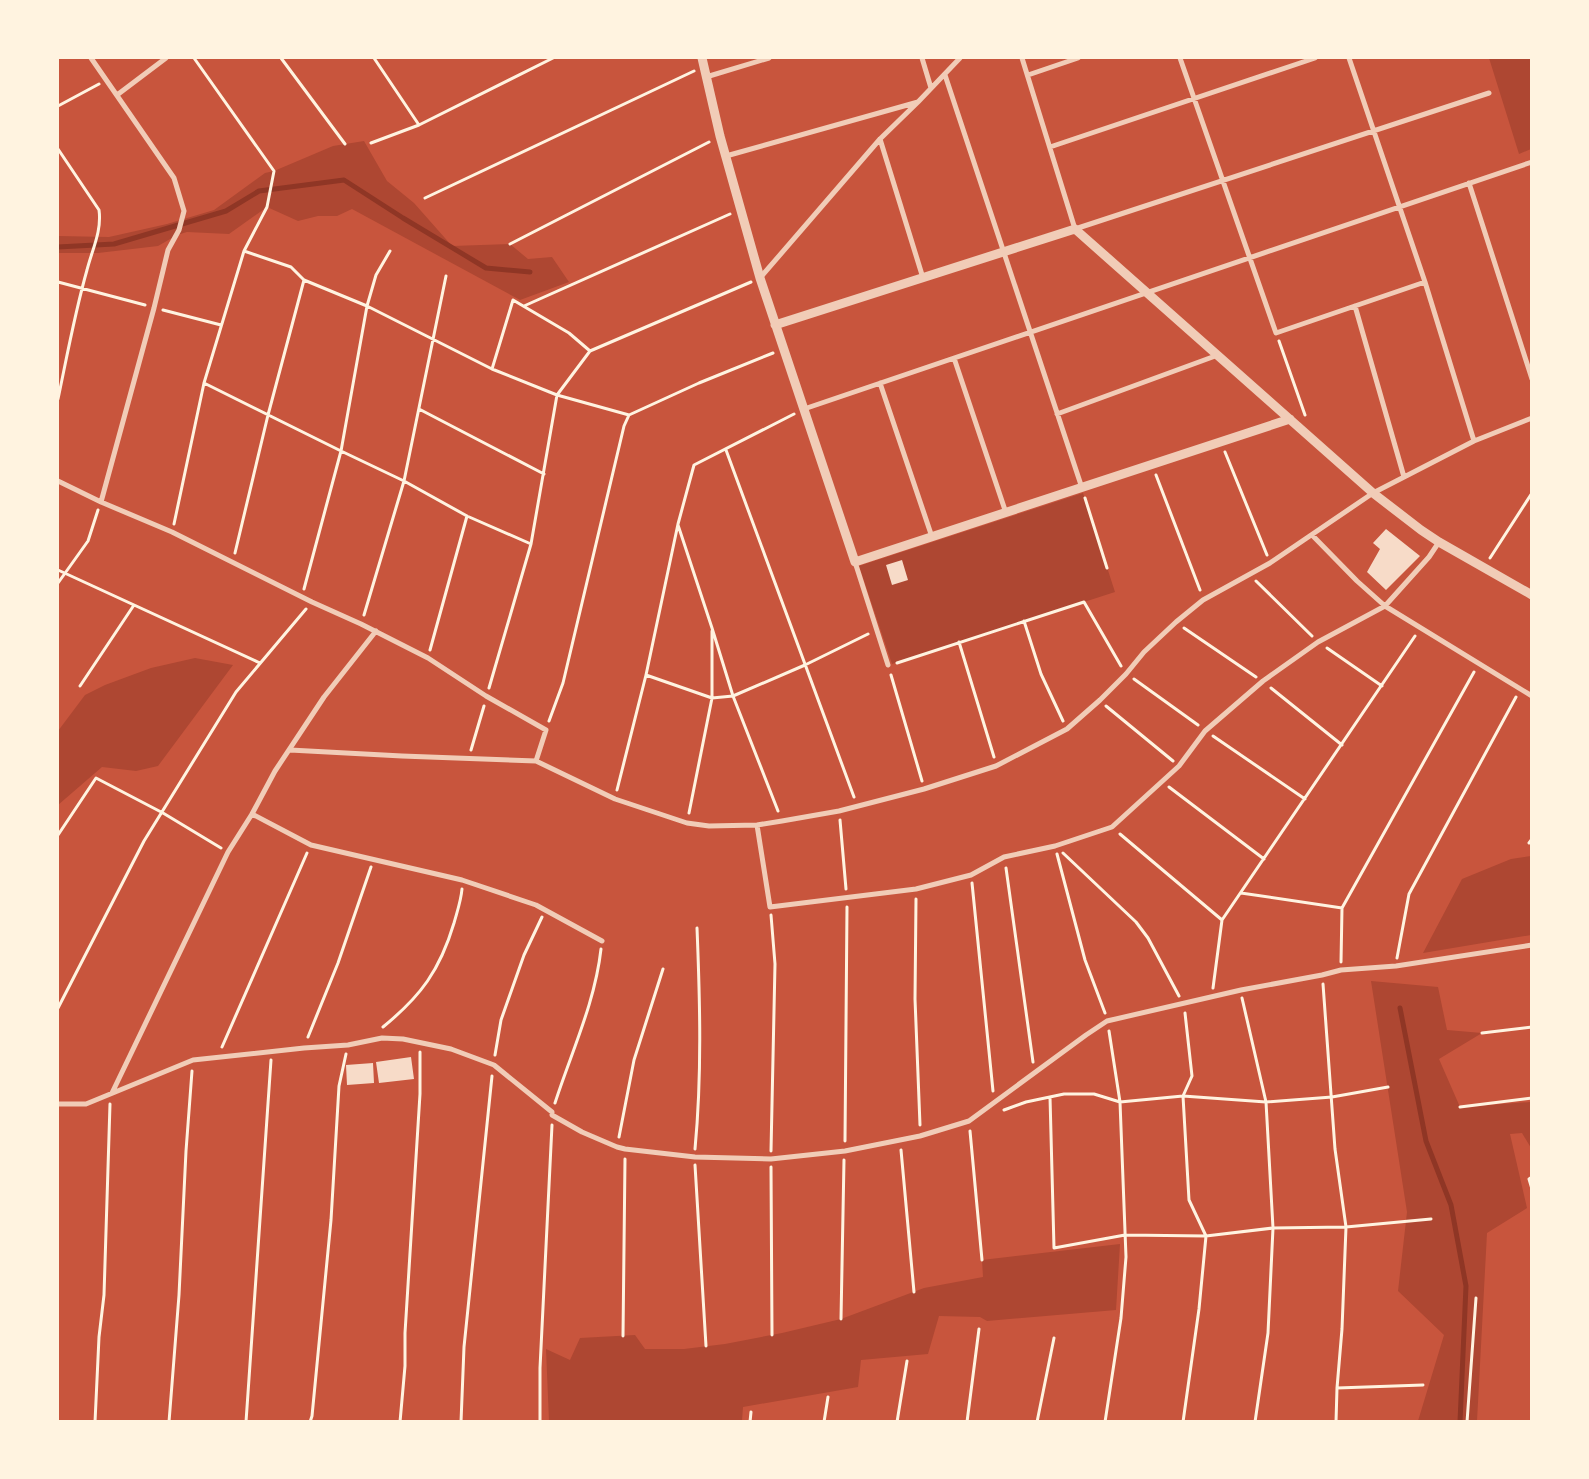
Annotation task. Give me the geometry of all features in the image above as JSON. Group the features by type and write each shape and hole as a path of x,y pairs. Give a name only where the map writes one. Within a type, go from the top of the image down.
{"street":[{"path":"91,58 174,178 184,211 180,230 168,250 101,502"},
{"path":"117,95 166,58"},
{"path":"706,77 769,58"},
{"path":"922,58 931,88"},
{"path":"760,278 880,139 960,58"},
{"path":"1022,58 1075,229 1374,493 1439,542 1532,595"},
{"path":"1028,75 1078,58"},
{"path":"1180,58 1276,333 1425,282"},
{"path":"1050,147 1315,58"},
{"path":"1349,58 1425,282 1474,441"},
{"path":"703,62 720,136 742,208 760,278 888,665"},
{"path":"945,75 1082,488"},
{"path":"775,325 1075,229 1489,92"},
{"path":"726,156 918,102"},
{"path":"880,139 924,278"},
{"path":"804,409 1532,162"},
{"path":"1469,183 1532,379"},
{"path":"1355,306 1404,477"},
{"path":"1057,414 1218,355"},
{"path":"954,358 1006,513"},
{"path":"880,383 932,537"},
{"path":"290,750 536,761 615,799 687,823 709,826 757,826 839,811 924,789 996,766 1067,729 1126,674 1144,652 1203,600 1270,563 1374,493 1474,441 1532,418"},
{"path":"855,562 1290,419"},
{"path":"58,481 101,502 172,532 232,564 376,631 428,658 486,696 546,730 536,761"},
{"path":"1312,536 1385,606 1532,696"},
{"path":"757,826 770,907 916,889 971,875 1004,857 1055,846 1112,827 1179,766 1206,731 1263,682 1318,642 1385,606 1429,557 1439,542"},
{"path":"112,1094 228,852 275,772 324,697 376,631"},
{"path":"252,814 311,845 462,880 536,905 602,941"},
{"path":"58,1104 86,1104 193,1060 348,1045 382,1038 402,1039 452,1049 494,1065 552,1113 582,1132 617,1148 695,1156 771,1159 845,1150 920,1136 969,1121 1107,1021 1241,990 1322,976 1341,970 1396,966 1532,945"}],"path":[{"path":"172,532 204,382 244,251 267,207 274,171 194,58"},
{"path":"281,58 345,144"},
{"path":"374,58 418,125"},
{"path":"371,143 418,125 553,58"},
{"path":"425,198 703,62"},
{"path":"58,106 106,80"},
{"path":"510,244 720,136"},
{"path":"58,149 99,210 100,220 58,399"},
{"path":"524,306 742,208"},
{"path":"244,251 291,267 304,280 367,306 492,369 557,395 629,415 699,382 783,349"},
{"path":"302,597 340,452 367,306 376,275 390,251"},
{"path":"361,624 404,481 446,276"},
{"path":"469,758 531,544 557,395 590,351 760,278"},
{"path":"232,564 268,415 304,280"},
{"path":"58,282 221,325"},
{"path":"492,369 513,300 569,333 590,351"},
{"path":"1276,333 1313,440"},
{"path":"204,382 340,452 404,481 468,516 531,544"},
{"path":"615,799 646,675 678,524 694,465 804,409"},
{"path":"420,410 544,474"},
{"path":"546,730 563,683 622,435 629,415"},
{"path":"1220,442 1270,563"},
{"path":"726,450 857,805"},
{"path":"1152,465 1203,600"},
{"path":"1082,488 1107,568"},
{"path":"1485,568 1532,493"},
{"path":"58,583 88,540 101,502"},
{"path":"428,658 468,516"},
{"path":"678,524 733,696 782,821"},
{"path":"58,570 260,663"},
{"path":"58,1008 144,840 236,692 312,602"},
{"path":"924,789 888,665 1084,602 1126,674"},
{"path":"80,686 134,605"},
{"path":"1024,621 1041,674 1067,729"},
{"path":"687,823 712,698 712,628"},
{"path":"1212,998 1222,920 1421,628"},
{"path":"646,675 712,698 733,696 805,665 877,630"},
{"path":"959,642 996,766"},
{"path":"1341,970 1342,908 1478,664"},
{"path":"1396,966 1408,894 1520,689"},
{"path":"1100,700 1179,766"},
{"path":"58,835 96,778 162,813 228,852"},
{"path":"1162,782 1264,859"},
{"path":"839,811 847,898 845,1150 841,1319"},
{"path":"1112,827 1222,920"},
{"path":"1529,843 1532,838"},
{"path":"218,1057 311,845"},
{"path":"1055,846 1136,922 1148,938 1184,1004 1192,1076 1183,1096 1189,1200 1206,1236 1199,1309 1183,1422"},
{"path":"1055,846 1085,960 1107,1021 1120,1102 1126,1257 1121,1318 1105,1422"},
{"path":"1004,857 1035,1073"},
{"path":"304,1048 338,963 373,860"},
{"path":"971,875 994,1103"},
{"path":"916,889 915,999 920,1136"},
{"path":"1241,892 1342,908"},
{"path":"380,1030 405,1010 430,980 447,948 461,898"},
{"path":"770,907 775,964 771,1159 772,1335"},
{"path":"461,1422 464,1348 494,1065 502,1020 524,955 545,910"},
{"path":"697,928 701,1017 700,1102 695,1156 706,1346"},
{"path":"540,1422 540,1368 552,1113 564,1076 578,1043 600,964 602,941"},
{"path":"617,1148 634,1060 664,969"},
{"path":"1322,976 1335,1149 1346,1227 1336,1422"},
{"path":"1241,990 1266,1102 1273,1228 1268,1333 1255,1422"},
{"path":"1482,1033 1532,1027"},
{"path":"400,1422 406,1366 405,1333 420,1094 420,1044"},
{"path":"310,1422 331,1220 339,1086 348,1045"},
{"path":"246,1422 271,1052"},
{"path":"168,1422 179,1295 186,1151 193,1060"},
{"path":"997,1112 1026,1102 1064,1094 1094,1094 1120,1102 1183,1096 1266,1102 1332,1097 1388,1087"},
{"path":"94,1422 99,1337 104,1295 108,1116 112,1094"},
{"path":"1050,1097 1054,1248 1125,1235 1206,1236 1273,1228 1346,1227 1431,1219"},
{"path":"1460,1107 1532,1098"},
{"path":"969,1121 982,1260"},
{"path":"900,1139 914,1292"},
{"path":"623,1336 625,1149"},
{"path":"1530,1178 1532,1190"},
{"path":"1468,1422 1476,1298"},
{"path":"967,1422 979,1329"},
{"path":"1037,1422 1054,1338"},
{"path":"897,1422 907,1361"},
{"path":"1337,1388 1423,1385"},
{"path":"824,1422 828,1397"},
{"path":"750,1422 751,1412"}],"shaded area":[{"path":"1489,58 1531,58 1531,149 1519,154"},
{"path":"364,141 387,181 414,203 452,246 510,244 528,259 552,257 569,282 520,300 352,209 337,216 318,216 298,221 267,207 229,234 187,232 177,235 158,246 98,253 58,253 58,236 109,237 167,224 214,210 265,173 333,146"},
{"path":"1083,493 1115,592 892,664 859,566"},
{"path":"195,658 233,665 158,766 136,771 102,767 58,805 58,731 85,695 105,685 151,668"},
{"path":"1531,856 1531,935 1423,953 1462,879 1511,859"},
{"path":"1371,981 1438,987 1447,1030 1482,1033 1439,1059 1460,1107 1531,1102 1531,1148 1522,1133 1510,1134 1527,1208 1487,1233 1477,1421 1418,1421 1444,1335 1398,1291 1407,1212"},
{"path":"1120,1244 1116,1310 987,1321 980,1317 939,1316 928,1354 861,1360 858,1387 743,1407 742,1421 549,1421 546,1349 570,1360 580,1338 635,1335 645,1349 684,1349 725,1344 841,1319 924,1288 983,1277 982,1260"}],"building":[{"path":"1386,529 1420,556 1386,590 1367,572 1380,549 1373,543"},
{"path":"902,560 908,580 892,585 886,565"},
{"path":"411,1057 414,1079 379,1083 376,1062"},
{"path":"373,1063 374,1083 347,1085 346,1065"}],"waterway":[{"path":"58,247 114,244 226,211 259,191 344,180 486,268 530,272"},
{"path":"1400,1008 1426,1141 1451,1205 1466,1286 1460,1422"}]}
